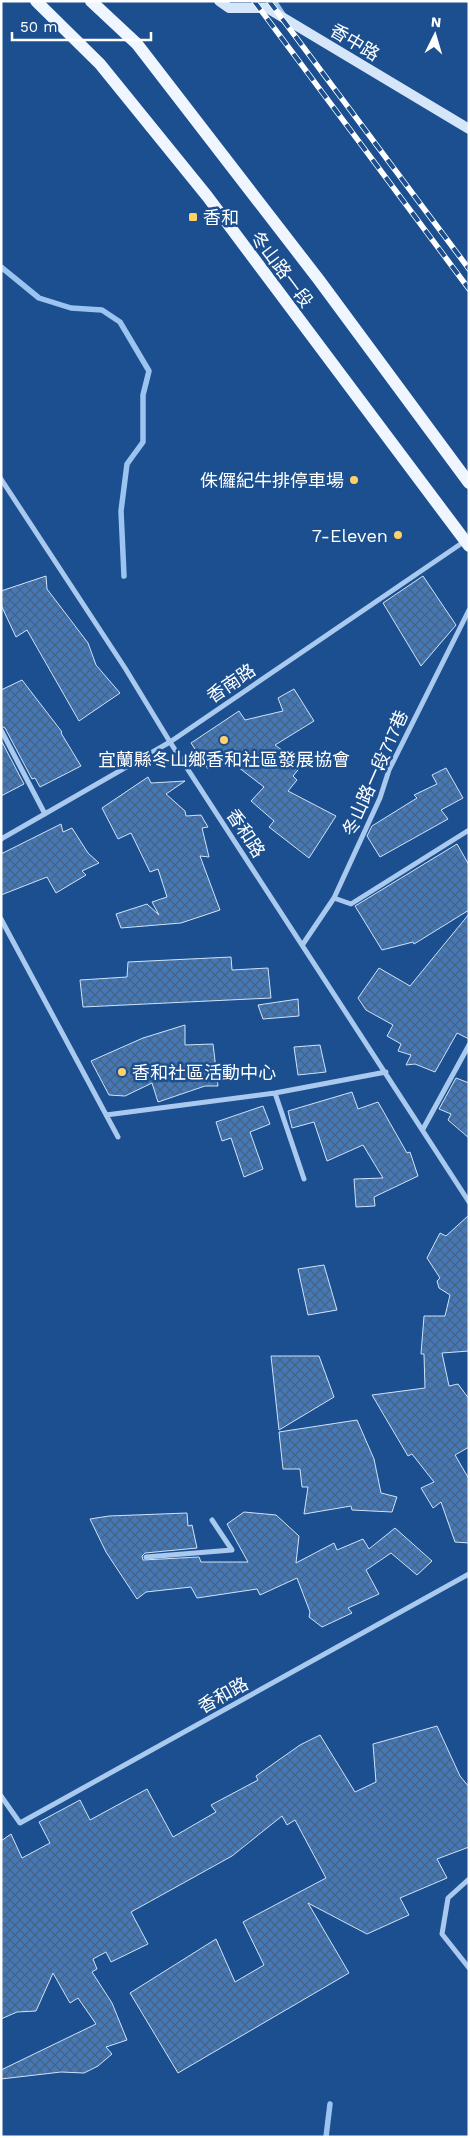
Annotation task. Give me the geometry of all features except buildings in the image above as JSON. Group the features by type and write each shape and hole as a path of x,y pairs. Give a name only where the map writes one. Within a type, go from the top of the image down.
{"main road":[{"name":"冬山路一段","path":"36,1 100,64 207,196 468,541"},
{"name":"冬山路一段","path":"91,1 137,44 318,280 469,483"}],"street":[{"name":"香中路","path":"219,1 229,8 267,8 469,129"},
{"name":"香和路","path":"1,479 126,668 170,742 469,1202"},
{"name":"香南路","path":"1,839 170,742 468,541"},
{"name":"冬山路一段717巷","path":"302,944 334,898 380,798 389,770 469,610"},
{"path":"1,730 45,814"},
{"path":"334,898 351,904 469,830"},
{"path":"1,919 118,1137"},
{"path":"423,1129 469,1045"},
{"path":"106,1115 275,1093 386,1072"},
{"path":"275,1093 304,1179"},
{"path":"146,1557 232,1550 212,1520"},
{"name":"香和路","path":"1,1796 20,1823 469,1574"},
{"path":"469,1880 448,1898 442,1934 469,1968"}],"waterway":[{"path":"274,1 284,16"},
{"path":"1,267 39,298 71,308 102,310 120,322 149,371 143,395 143,442 127,464 121,511 124,576"},
{"path":"326,2137 330,2104"}],"railway":[{"path":"254,1 469,289"},
{"path":"269,1 469,269"}],"place":[{"name":"香和","path":"193,217"},
{"name":"侏儸紀牛排停車場","path":"354,480"},
{"name":"7-Eleven","path":"398,535"},
{"name":"宜蘭縣冬山鄉香和社區發展協會","path":"224,740"},
{"name":"香和社區活動中心","path":"122,1072"}]}
